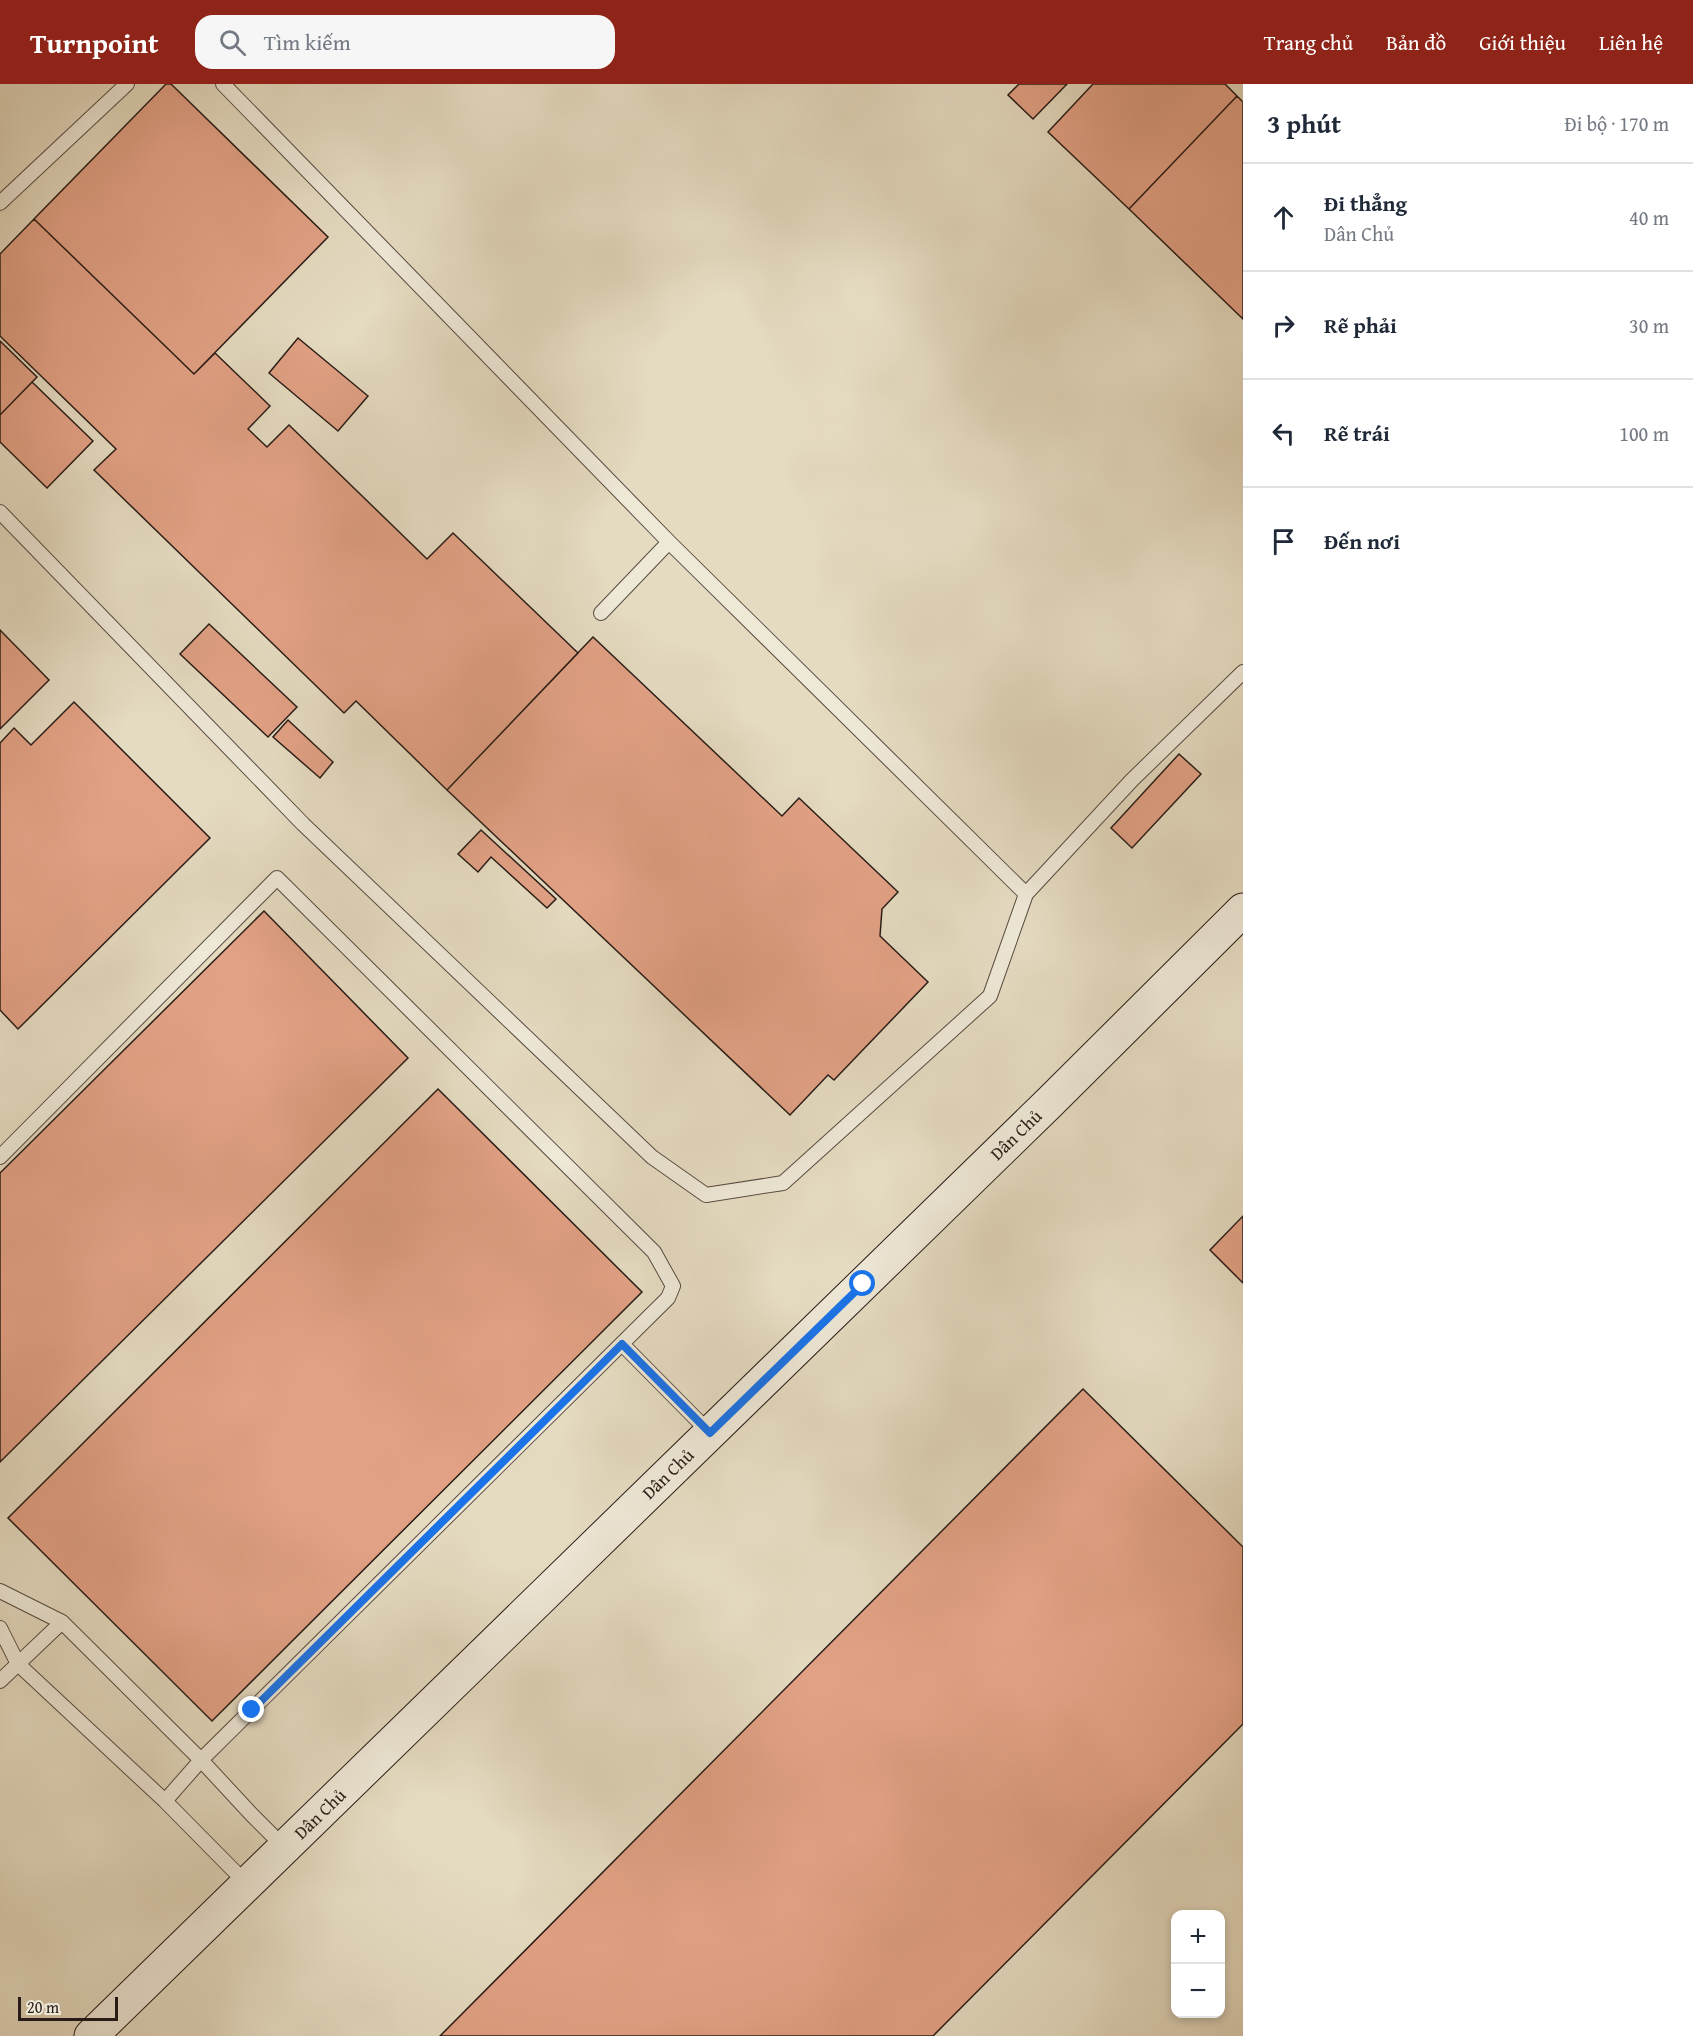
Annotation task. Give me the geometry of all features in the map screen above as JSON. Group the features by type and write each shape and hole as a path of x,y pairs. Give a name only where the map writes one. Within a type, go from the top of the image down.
{"main road":[{"name":"Dân Chủ","path":"91,2036 1042,1110 1243,910"}],"lane":[{"path":"0,203 127,84"},
{"path":"223,84 669,542 1026,894"},
{"path":"0,513 303,824 652,1157 706,1195 783,1183 990,996 1026,894 1132,780 1243,672"},
{"path":"601,613 669,542"},
{"path":"0,1157 278,878 654,1252 673,1286 668,1298 201,1760 165,1801"},
{"path":"622,1344 710,1433"},
{"path":"0,1591 62,1622 201,1760 285,1848"},
{"path":"0,1681 62,1622"},
{"path":"0,1628 18,1664 165,1801 247,1884"}],"building":[{"path":"166,84 171,84 328,237 194,374 34,219"},
{"path":"1019,84 1067,84 1033,119 1008,95"},
{"path":"1093,84 1225,84 1237,96 1129,209 1048,132"},
{"path":"1237,96 1243,102 1243,319 1129,209"},
{"path":"34,219 194,374 215,353 270,406 248,429 267,447 289,425 427,559 453,533 578,653 447,790 356,701 344,713 94,470 116,449 0,336 0,254"},
{"path":"298,338 368,396 338,431 269,373"},
{"path":"0,341 37,377 0,415"},
{"path":"32,382 93,441 47,488 0,442 0,415"},
{"path":"209,624 297,707 268,737 180,654"},
{"path":"0,630 49,680 0,729"},
{"path":"593,637 782,816 799,798 898,892 882,909 880,936 928,982 834,1080 828,1075 790,1115 447,790"},
{"path":"74,702 210,838 18,1029 0,1010 0,743 14,728 31,745"},
{"path":"288,720 333,762 320,778 273,737"},
{"path":"1179,754 1201,774 1132,848 1111,828"},
{"path":"481,830 556,899 547,908 491,857 478,872 458,854"},
{"path":"264,911 408,1058 0,1462 0,1173"},
{"path":"438,1089 642,1292 212,1721 8,1518"},
{"path":"1243,1216 1243,1283 1210,1250"},
{"path":"1083,1389 1243,1547 1243,1724 933,2036 440,2036"}],"route":[{"path":"252,1710 622,1344 710,1433 863,1284"}]}
